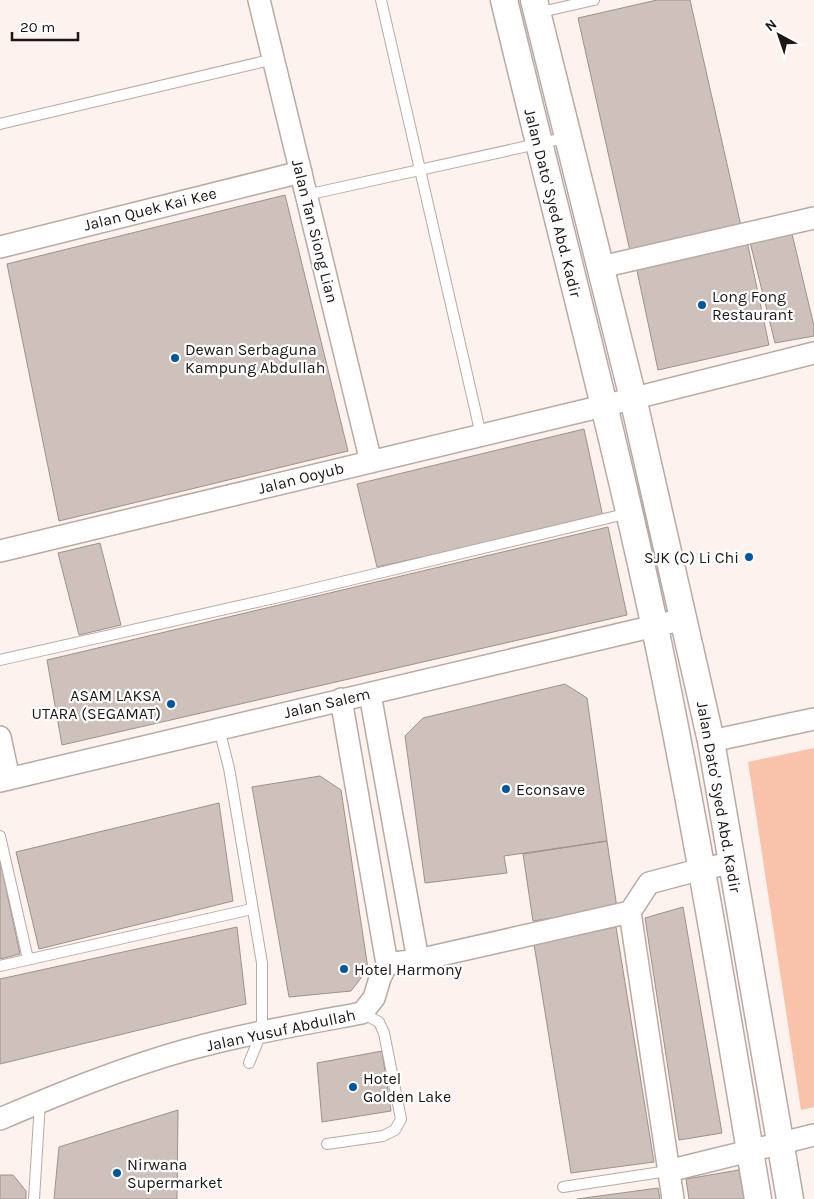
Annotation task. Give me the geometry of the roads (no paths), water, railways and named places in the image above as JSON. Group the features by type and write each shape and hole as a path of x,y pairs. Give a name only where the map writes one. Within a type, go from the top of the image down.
{"street":[{"name":"Jalan Tan Siong Lian","path":"259,0 371,462"},
{"name":"Jalan Dato' Syed Abd. Kadir","path":"504,0 629,513 654,626 702,869 758,1199"},
{"name":"Jalan Dato' Syed Abd. Kadir","path":"536,6 633,398 711,741 790,1199"},
{"name":"Jalan Quek Kai Kee","path":"0,247 301,172"},
{"path":"601,266 814,218"},
{"path":"603,406 814,353"},
{"name":"Jalan Ooyub","path":"0,551 603,406"},
{"name":"Jalan Salem","path":"4,780 684,619"},
{"path":"370,694 418,960"},
{"path":"341,699 387,964 418,960 630,912"},
{"path":"711,741 814,719"},
{"path":"0,736 4,780"},
{"path":"673,1199 630,912 649,883 732,863"},
{"name":"Jalan Yusuf Abdullah","path":"0,1119 97,1079 177,1053 262,1031 362,1013 374,998 380,978 387,964"},
{"path":"668,1171 814,1135"}],"lane":[{"path":"381,0 481,435"},
{"path":"536,6 594,0"},
{"path":"0,124 274,59"},
{"path":"306,194 569,137"},
{"path":"0,660 299,592 629,513"},
{"path":"220,729 229,768 262,963 262,1031 249,1063"},
{"path":"0,836 28,959"},
{"path":"0,966 252,909"},
{"path":"327,1144 383,1136 395,1130 401,1119 384,1033 379,1022 362,1013"},
{"path":"34,1199 40,1102"},
{"path":"563,1187 668,1171"}],"place":[{"name":"Long Fong Restaurant","path":"702,305"},
{"name":"Dewan Serbaguna Kampung Abdullah","path":"175,358"},
{"name":"SJK (C) Li Chi","path":"749,557"},
{"name":"ASAM LAKSA UTARA (SEGAMAT)","path":"171,704"},
{"name":"Econsave","path":"506,789"},
{"name":"Hotel Harmony","path":"344,969"},
{"name":"Hotel Golden Lake","path":"353,1087"},
{"name":"Nirwana Supermarket","path":"117,1173"}]}
